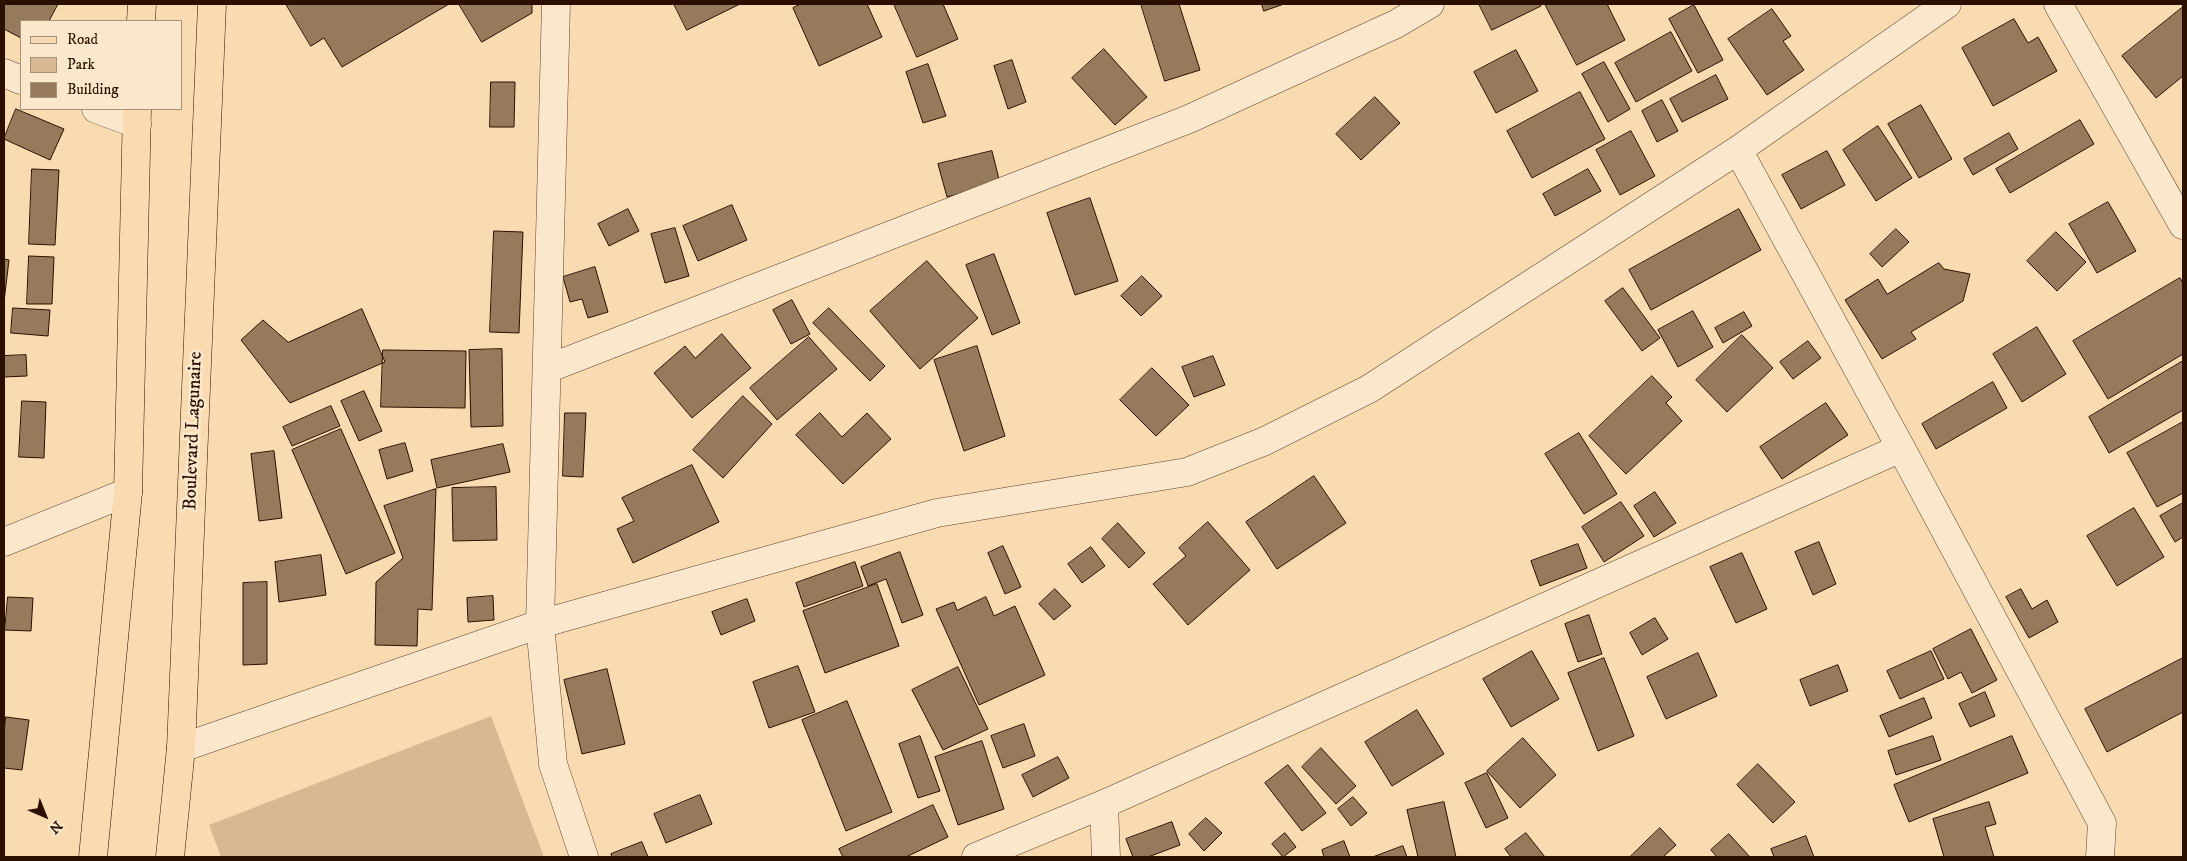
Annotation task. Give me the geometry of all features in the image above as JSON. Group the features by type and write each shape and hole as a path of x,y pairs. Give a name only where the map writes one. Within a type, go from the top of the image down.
{"main road":[{"path":"141,20 142,4"},
{"name":"Boulevard Lagunaire","path":"170,857 180,748 212,4"},
{"path":"93,857 128,492 137,116"}],"street":[{"path":"556,4 540,624 553,764 584,857"},
{"path":"547,369 1189,119 1396,24 1430,4"},
{"path":"180,748 540,624 937,514 1187,472 1264,441 1369,389 1738,150 1947,4"},
{"path":"2058,4 2183,225"},
{"path":"4,73 20,80"},
{"path":"102,110 137,116"},
{"path":"1738,150 1901,448 2102,823 2100,857"},
{"path":"976,857 1104,804 1901,448"},
{"path":"4,542 128,492"},
{"path":"1104,804 1106,857"}],"green space":[{"path":"491,716 544,857 221,857 209,825"}],"building":[{"path":"4,4 58,4 50,20 20,20 20,37 4,29"},
{"path":"286,4 449,4 342,67 324,38 311,46"},
{"path":"459,4 532,4 532,13 482,42"},
{"path":"674,4 740,4 687,30"},
{"path":"801,4 867,4 882,37 819,66 793,8"},
{"path":"894,4 943,4 958,39 917,57"},
{"path":"1141,4 1179,4 1200,70 1165,81"},
{"path":"1262,4 1284,4 1264,11"},
{"path":"1479,4 1540,4 1541,6 1492,30"},
{"path":"1545,4 1607,4 1625,40 1577,65"},
{"path":"1694,5 1723,60 1698,73 1669,19"},
{"path":"2183,7 2183,76 2156,98 2122,56"},
{"path":"1772,9 1791,36 1783,41 1804,70 1767,95 1728,39"},
{"path":"2014,19 2028,43 2038,37 2057,71 1993,106 1962,48"},
{"path":"1671,32 1692,71 1636,102 1615,63"},
{"path":"1104,49 1147,97 1115,125 1072,78"},
{"path":"1516,50 1538,91 1496,113 1474,72"},
{"path":"1012,60 1026,102 1008,109 994,66"},
{"path":"1604,62 1630,109 1608,122 1582,74"},
{"path":"928,64 946,116 923,123 906,72"},
{"path":"1716,75 1728,99 1682,122 1670,99"},
{"path":"491,82 515,82 514,127 490,127"},
{"path":"1580,92 1605,139 1532,178 1507,131"},
{"path":"1375,97 1400,123 1361,160 1336,134"},
{"path":"1662,100 1678,131 1657,142 1642,111"},
{"path":"1921,105 1952,159 1919,178 1888,124"},
{"path":"16,109 64,129 50,160 4,139"},
{"path":"2080,120 2094,144 2010,193 1996,169"},
{"path":"1878,126 1912,178 1876,201 1843,150"},
{"path":"1631,131 1655,176 1620,195 1596,150"},
{"path":"2009,133 2018,149 1973,175 1964,159"},
{"path":"992,151 1000,183 947,197 938,164"},
{"path":"1827,151 1845,185 1801,209 1782,175"},
{"path":"32,169 59,170 55,245 29,244"},
{"path":"1588,169 1601,191 1555,216 1543,194"},
{"path":"1090,198 1118,281 1075,295 1047,213"},
{"path":"2108,202 2136,251 2097,273 2069,224"},
{"path":"732,205 747,240 698,261 683,226"},
{"path":"628,209 639,231 609,246 598,224"},
{"path":"1739,209 1761,250 1651,310 1629,270"},
{"path":"675,228 689,276 665,283 651,234"},
{"path":"1896,229 1909,242 1882,267 1870,254"},
{"path":"494,231 523,232 519,333 490,332"},
{"path":"2056,232 2086,262 2057,291 2027,261"},
{"path":"994,254 1020,323 992,335 966,265"},
{"path":"29,256 54,257 52,304 27,304"},
{"path":"4,259 9,260 4,302"},
{"path":"927,261 978,318 920,369 870,311"},
{"path":"1939,263 1944,269 1970,274 1963,301 1911,332 1916,339 1882,359 1845,300 1878,279 1887,294"},
{"path":"595,267 608,312 588,318 582,299 570,302 563,277"},
{"path":"1142,276 1162,296 1141,316 1121,296"},
{"path":"2180,278 2183,283 2183,354 2108,399 2073,341"},
{"path":"1623,288 1660,338 1642,351 1605,301"},
{"path":"792,300 810,334 791,344 773,310"},
{"path":"13,308 50,310 48,336 11,333"},
{"path":"829,308 885,366 870,381 813,323"},
{"path":"362,309 385,362 290,403 241,340 263,320 288,342"},
{"path":"1693,311 1713,347 1678,367 1658,330"},
{"path":"1744,312 1752,326 1723,343 1715,328"},
{"path":"2037,327 2066,374 2022,402 1993,354"},
{"path":"722,334 751,368 692,418 654,373 685,346 695,358"},
{"path":"1742,335 1773,368 1727,412 1696,380"},
{"path":"809,337 837,369 777,420 750,388"},
{"path":"1808,341 1821,358 1793,379 1780,362"},
{"path":"977,346 1005,436 964,451 934,360"},
{"path":"502,349 503,426 471,427 469,350"},
{"path":"383,350 466,351 465,408 381,407"},
{"path":"26,355 27,376 4,377 4,356"},
{"path":"1213,356 1225,385 1194,397 1182,367"},
{"path":"2183,361 2183,410 2109,453 2089,417"},
{"path":"1152,368 1189,405 1156,436 1120,400"},
{"path":"1652,376 1672,397 1666,403 1682,421 1626,474 1589,436"},
{"path":"1993,382 2007,408 1936,449 1922,424"},
{"path":"364,391 382,431 359,441 341,401"},
{"path":"743,396 772,424 723,478 693,450"},
{"path":"22,401 46,402 44,458 19,457"},
{"path":"1826,403 1848,435 1782,479 1760,447"},
{"path":"331,406 340,426 292,446 283,427"},
{"path":"565,413 586,413 583,477 563,476"},
{"path":"820,413 842,437 867,413 891,439 843,484 796,435"},
{"path":"2183,422 2183,493 2157,507 2127,453"},
{"path":"341,429 395,553 346,574 292,450"},
{"path":"1579,433 1617,494 1584,514 1545,454"},
{"path":"405,443 413,471 387,479 379,450"},
{"path":"503,444 510,472 437,488 431,460"},
{"path":"274,451 282,518 259,521 251,454"},
{"path":"692,465 719,522 633,563 617,529 634,521 622,498"},
{"path":"1314,476 1346,523 1277,569 1246,522"},
{"path":"496,487 497,540 453,541 452,488"},
{"path":"436,489 432,610 418,609 417,646 375,645 376,582 403,558 384,506"},
{"path":"1655,492 1676,523 1654,537 1634,506"},
{"path":"1621,502 1644,536 1604,562 1582,527"},
{"path":"2183,503 2183,537 2175,542 2160,516"},
{"path":"2134,508 2164,557 2117,586 2087,536"},
{"path":"1208,522 1250,570 1188,625 1153,584 1186,556 1179,548"},
{"path":"1118,523 1145,553 1129,568 1102,539"},
{"path":"1819,542 1836,584 1813,595 1795,552"},
{"path":"1578,544 1587,568 1540,586 1531,561"},
{"path":"1003,546 1021,587 1005,594 988,553"},
{"path":"1091,547 1105,566 1082,583 1068,564"},
{"path":"900,552 923,615 902,623 886,579 868,586 861,567"},
{"path":"1742,553 1767,609 1736,623 1710,567"},
{"path":"321,555 326,595 279,602 275,562"},
{"path":"855,562 863,586 804,607 796,583"},
{"path":"267,582 267,664 243,665 243,583"},
{"path":"877,584 899,646 825,673 803,611"},
{"path":"1055,589 1071,606 1054,620 1039,604"},
{"path":"2021,589 2032,609 2047,600 2058,622 2029,638 2006,597"},
{"path":"493,596 494,620 468,622 467,598"},
{"path":"8,597 33,598 31,631 5,630"},
{"path":"986,597 994,616 1015,606 1045,675 979,705 936,609 954,602 957,610"},
{"path":"747,599 755,621 721,635 712,612"},
{"path":"1589,615 1602,654 1578,662 1565,624"},
{"path":"1655,618 1668,639 1642,655 1630,633"},
{"path":"1971,629 1997,680 1972,693 1961,672 1948,679 1933,649"},
{"path":"1532,651 1559,699 1511,727 1483,679"},
{"path":"1931,651 1944,679 1900,699 1887,671"},
{"path":"1698,653 1717,696 1666,719 1647,677"},
{"path":"1604,658 1634,736 1598,751 1568,673"},
{"path":"2183,658 2183,712 2107,752 2085,709"},
{"path":"1838,665 1848,691 1810,706 1800,680"},
{"path":"798,666 815,712 769,728 753,682"},
{"path":"958,667 988,729 943,750 912,690"},
{"path":"607,669 625,744 582,754 564,680"},
{"path":"1985,692 1995,716 1970,727 1959,704"},
{"path":"1924,698 1932,718 1889,737 1880,716"},
{"path":"847,701 892,812 846,831 802,720"},
{"path":"1417,710 1444,754 1392,786 1365,742"},
{"path":"6,717 29,720 22,770 4,768"},
{"path":"1024,724 1035,756 1003,768 991,736"},
{"path":"920,736 940,791 918,798 899,744"},
{"path":"1933,736 1941,760 1896,775 1888,751"},
{"path":"2012,736 2028,773 1909,822 1894,785"},
{"path":"1523,738 1556,775 1520,808 1487,771"},
{"path":"982,741 1004,809 958,825 935,757"},
{"path":"1321,748 1356,786 1336,804 1302,767"},
{"path":"1058,757 1069,778 1033,797 1022,775"},
{"path":"1758,764 1795,802 1773,823 1737,785"},
{"path":"1288,765 1326,813 1302,831 1265,783"},
{"path":"1487,773 1508,818 1486,828 1465,783"},
{"path":"700,795 712,824 666,843 654,814"},
{"path":"1353,797 1367,813 1351,826 1338,809"},
{"path":"1444,802 1456,857 1418,857 1407,810"},
{"path":"1989,802 1996,824 1985,827 1994,857 1944,857 1933,819"},
{"path":"933,805 948,837 906,857 843,857 839,849"},
{"path":"1206,818 1222,833 1204,851 1189,834"},
{"path":"1172,822 1180,845 1148,857 1133,857 1126,839"},
{"path":"1660,828 1676,845 1663,857 1630,857"},
{"path":"1285,833 1296,847 1283,857 1272,844"},
{"path":"1526,833 1545,857 1511,857 1505,849"},
{"path":"1729,834 1750,857 1717,857 1711,850"},
{"path":"1806,836 1814,857 1774,857 1771,849"},
{"path":"1344,841 1350,857 1324,857 1322,850"},
{"path":"642,842 648,857 612,857 611,854"},
{"path":"1403,846 1407,857 1373,857"}]}
